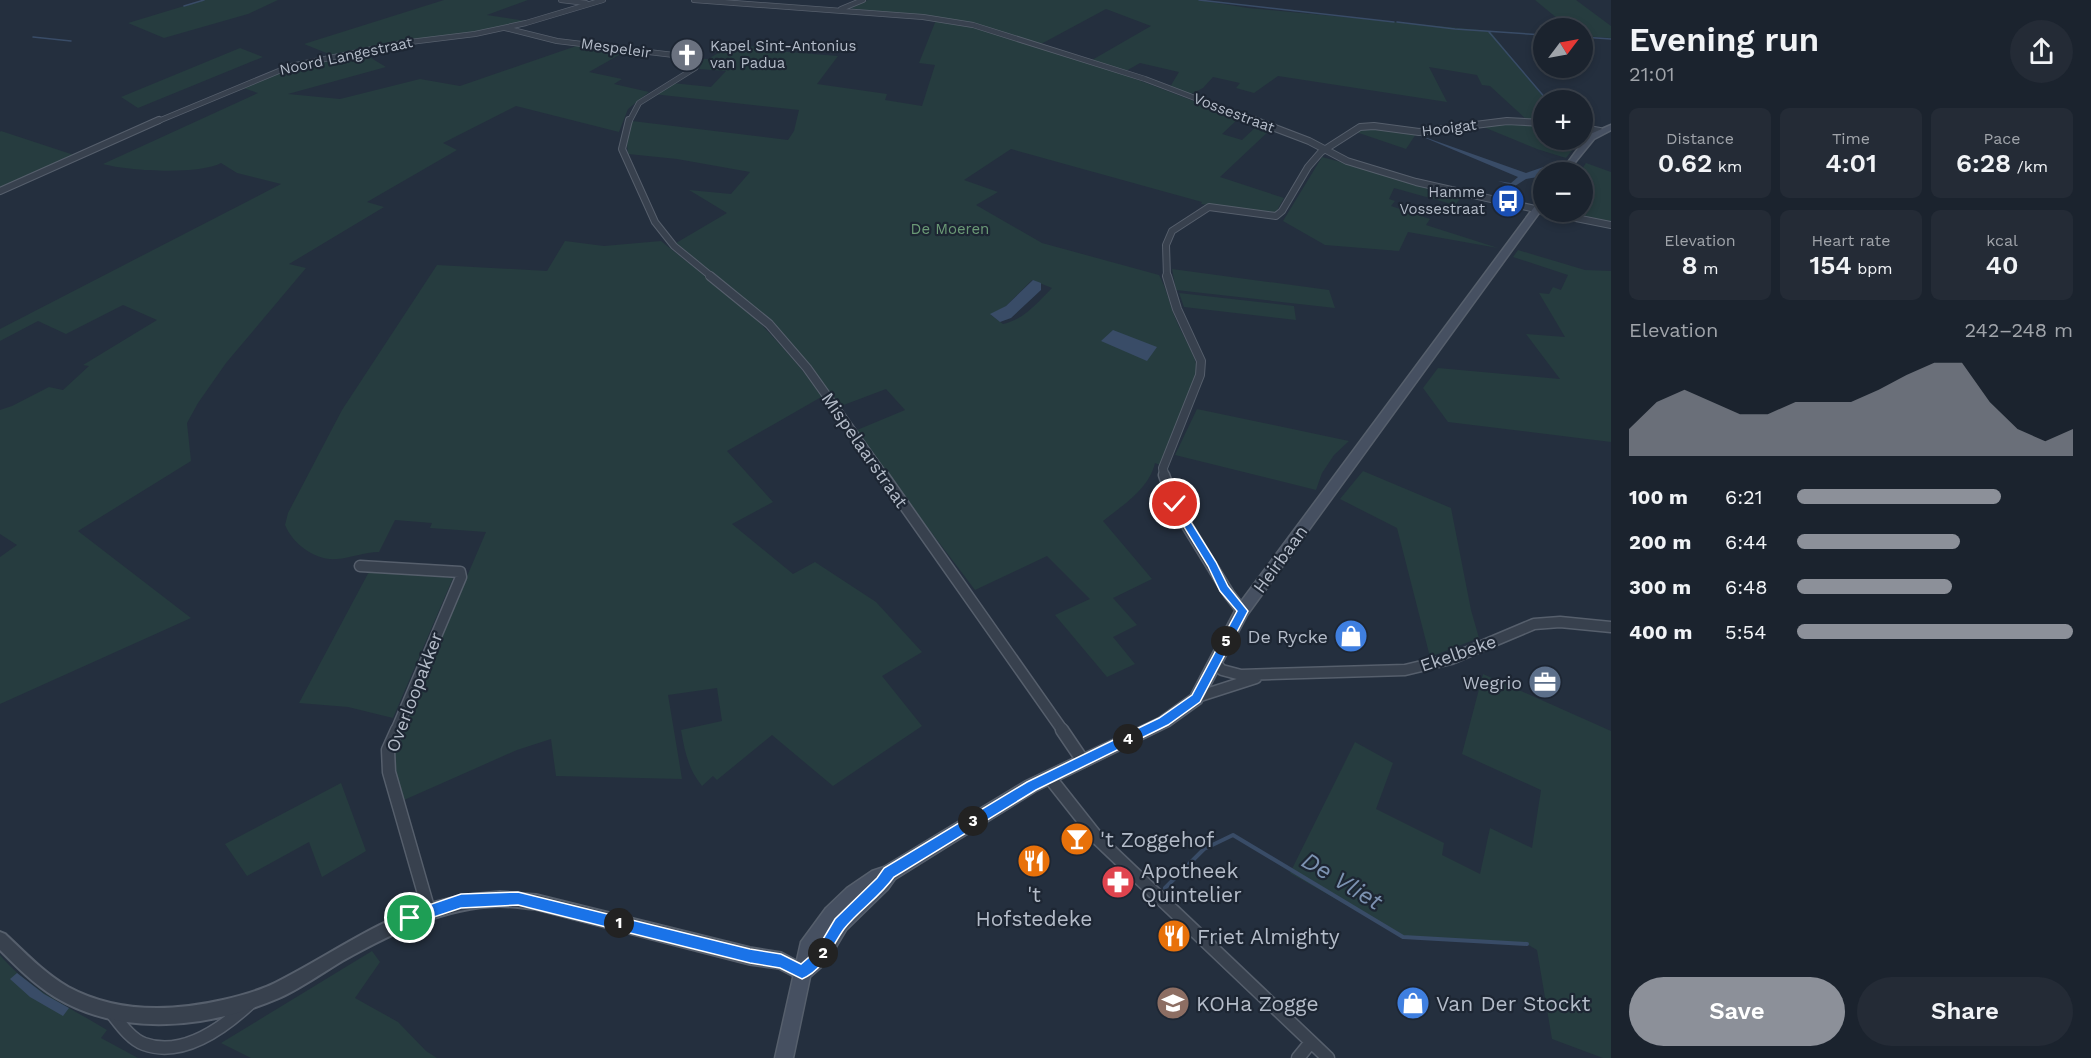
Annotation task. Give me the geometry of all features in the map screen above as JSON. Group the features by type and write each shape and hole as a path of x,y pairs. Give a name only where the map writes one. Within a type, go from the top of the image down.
{"main road":[{"path":"1572,162 1591,136 1611,127"},
{"name":"Heirbaan","path":"802,972 821,956 840,924 882,883 889,873 1031,786 1164,722 1197,697 1242,611 1534,222"},
{"path":"784,1058 802,972"}],"street":[{"path":"561,0 588,4"},
{"name":"Noord Langestraat","path":"0,191 272,73 402,43 465,36 505,28 603,0"},
{"path":"694,0 839,10 863,0"},
{"name":"Vossestraat","path":"839,10 923,17 988,29 1125,72 1309,141 1342,159 1407,179 1533,209"},
{"name":"Mespeleir","path":"505,28 535,36 669,55 699,62 695,68 639,103 625,131 622,149 627,161"},
{"name":"Hooigat","path":"1324,149 1363,127 1419,132 1507,121 1533,122"},
{"path":"1593,130 1599,131"},
{"path":"1242,611 1224,588 1213,564 1182,517 1164,482 1163,468 1200,375 1201,361 1177,309 1167,277 1166,245 1172,231 1205,208 1266,216 1280,213 1308,167 1324,149"},
{"name":"Mispelaarstraat","path":"627,161 662,233 674,246 769,324 807,368 986,619 1083,761"},
{"name":"Vossestraat","path":"1593,221 1611,225"},
{"name":"Overloopakker","path":"360,566 460,572 461,577 388,750 389,772 429,911"},
{"name":"Ekelbeke","path":"1215,663 1222,670 1232,674 1405,670 1450,659 1534,624 1560,622 1611,627"},
{"name":"Ekelbeke","path":"1197,697 1267,674"},
{"path":"1050,778 1099,840 1328,1058"},
{"path":"0,939 22,964 52,988 90,1007 139,1017 225,1009 253,1000 276,991 385,930 429,911 461,901 518,899 750,956 781,961 802,972"},
{"path":"110,1011 130,1034 143,1044 166,1052 200,1042 237,1016 253,1000"},
{"path":"1298,1058 1311,1042"}],"green space":[{"path":"204,0 278,0 248,14 164,38 128,23"},
{"path":"444,0 528,0 487,15 526,21 491,30 334,56 304,44"},
{"path":"868,0 1199,0 1248,8 1490,31 1538,90 1533,90 1533,120 1527,120 1490,86 1482,85 1477,75 1429,67 1447,102 1278,76 1254,93 1236,88 1240,83 1213,77 1203,88 1189,95 1170,87 1179,72 1140,63 1126,71 1092,60 1151,26 1106,9 1041,44 970,23 849,8"},
{"path":"1535,0 1576,0 1611,26 1611,38 1593,37 1593,18 1557,18"},
{"name":"De Moeren","path":"936,20 1052,49 1239,118 1222,134 1242,140 1258,125 1271,129 1220,177 1284,198 1275,214 1201,204 1202,202 1011,149 964,180 998,192 976,205 1042,243 1159,275 1196,364 1198,372 1160,465 1155,463 1141,489 1103,521 1152,579 1113,598 1137,625 1113,637 1135,664 1107,677 1055,615 1090,599 1047,556 975,590 884,470 857,430 905,410 886,389 841,406 782,333 753,306 676,243 727,213 689,190 731,194 750,172 677,159 628,154 627,144 632,121 788,140 794,131 799,110 653,94 672,83 711,87 726,71 699,69 702,63 698,59 708,59 734,44 765,48 764,50 838,56 817,84 887,94 885,100 922,106 935,65 919,63","holes":["1032,280 1052,288 1030,310 1011,322 1003,324 991,315 1006,306"]},
{"path":"582,44 626,51 589,72 622,79 614,84 649,92 628,109 619,132 516,106 443,143 457,150 367,202 384,207 289,264 306,268 226,363 187,423 191,461 78,531 191,618 0,704 0,557 17,545 0,534 0,410 49,387 63,390 89,366 83,365 157,320 123,305 66,334 38,321 0,341 0,329 281,184 237,173 221,163 197,169 163,171 103,164 258,93 240,87 290,68 361,52 386,67 288,94 340,99 420,79 460,86"},
{"path":"240,48 263,57 138,108 121,97"},
{"path":"1533,124 1533,147 1481,126"},
{"path":"1375,128 1416,134 1406,149 1356,132"},
{"path":"1,131 77,156 0,190"},
{"path":"1540,150 1572,150 1566,158"},
{"path":"1322,157 1463,195 1455,205 1394,188 1389,199 1395,201 1391,206 1430,219 1426,225 1498,248 1408,232 1399,251 1325,245 1283,221"},
{"path":"1593,166 1611,172 1611,222 1593,218"},
{"path":"565,241 604,246 661,241 750,313 823,396 727,451 773,502 732,524 793,574 815,562 876,602 922,652 882,676 922,726 833,786 772,735 717,780 713,776 702,786 690,767 681,730 722,721 717,688 668,695 682,779 556,776 551,739 517,750 404,800 394,762 398,737 486,532 430,528 432,523 395,520 379,552 329,559 313,554 293,539 285,525 288,513 342,410 437,265 547,271"},
{"path":"1518,250 1585,270 1611,271 1611,442 1448,422 1423,388 1438,368 1560,379 1526,334 1565,337 1539,293 1549,294 1553,287 1561,290 1568,275 1513,257"},
{"path":"1172,269 1329,290 1335,308 1176,290"},
{"path":"1179,293 1294,306 1296,320 1184,307"},
{"path":"1197,409 1349,441 1334,455 1322,473 1316,490 1175,455"},
{"path":"1363,471 1451,508 1471,610 1479,638 1430,657 1397,528 1340,499"},
{"path":"371,568 451,574 453,578 393,718 348,707 299,703"},
{"path":"1483,674 1611,731 1611,1058 1603,1058 1552,1039 1537,950 1527,944 1403,937 1290,873 1355,742 1393,763 1376,809 1444,843 1442,855 1480,874 1490,828 1532,848 1541,790 1462,754"},
{"path":"341,783 366,851 322,877 309,842 247,876 225,844"},
{"path":"372,951 380,962 355,998 398,1022 426,1051 437,1058 251,1058 221,1043"},
{"path":"0,955 37,988 107,1030 101,1038 138,1058 0,1058"}],"water":[{"path":"1416,134 1526,173 1533,171 1533,178 1515,186 1498,181 1511,183 1518,177"},
{"path":"1033,280 1041,283 1041,290 1011,318 1000,322 990,314 1006,306"},
{"path":"1113,330 1157,347 1147,361 1101,341"},
{"path":"17,973 44,994 69,1008 63,1016 30,997 10,979"}],"waterway":[{"path":"184,6 204,0"},
{"path":"1199,0 1394,22"},
{"path":"1397,22 1533,34"},
{"path":"1489,32 1538,90"},
{"path":"33,37 71,41"},
{"path":"1593,38 1611,39"},
{"name":"De Vliet","path":"1165,888 1204,849 1233,835 1403,937 1527,944"}],"place":[{"name":"Kapel Sint-Antonius van Padua","path":"687,55"},
{"name":"Hamme Vossestraat","path":"1508,201"},
{"name":"De Rycke","path":"1351,636"},
{"name":"Wegrio","path":"1545,682"},
{"name":"'t Zoggehof","path":"1077,839"},
{"name":"'t Hofstedeke","path":"1034,861"},
{"name":"Apotheek Quintelier","path":"1118,882"},
{"name":"Friet Almighty","path":"1174,936"},
{"name":"KOHa Zogge","path":"1173,1003"},
{"name":"Van Der Stockt","path":"1413,1003"}],"route":[{"path":"410,918 461,901 486,898 518,899 750,956 781,961 802,972 821,956 840,924 882,883 889,873 1031,786 1164,722 1196,699 1242,611 1224,588 1213,564 1175,504"}]}
